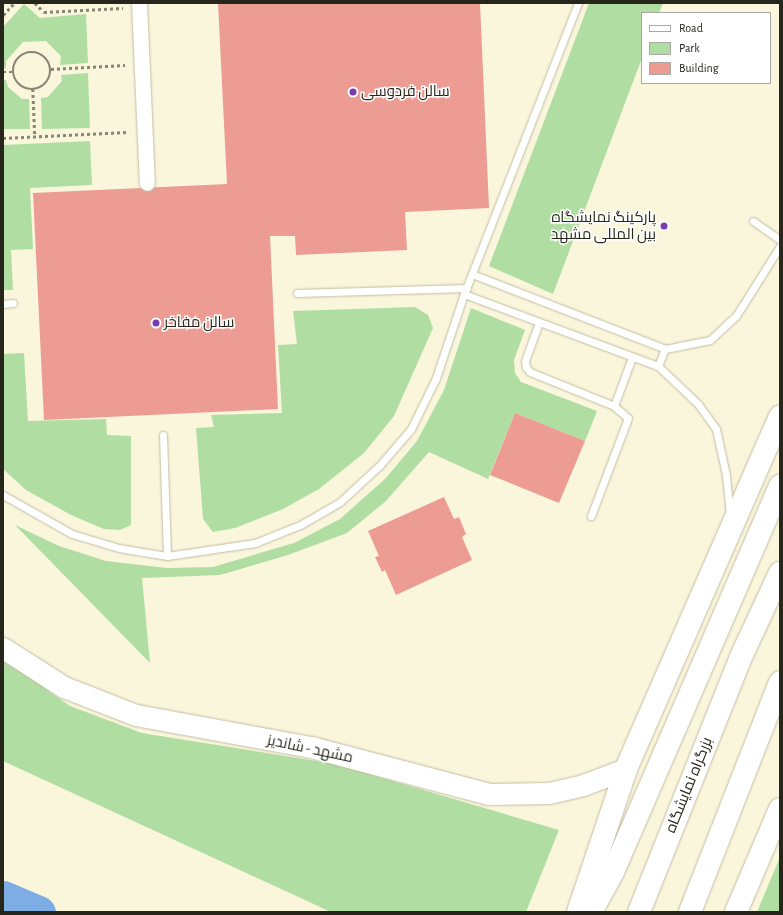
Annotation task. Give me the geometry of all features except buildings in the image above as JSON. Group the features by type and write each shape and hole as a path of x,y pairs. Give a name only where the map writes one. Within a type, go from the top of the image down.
{"highway":[{"path":"578,912 626,769 780,416"},
{"path":"591,912 613,872 780,486"},
{"name":"بزرگراه نمایشگاه","path":"639,912 740,659 780,573"},
{"path":"690,912 780,682"},
{"path":"736,912 780,809"}],"main road":[{"name":"مشهد - شاندیز","path":"3,648 64,687 136,715 311,747 489,794 549,793 583,785 626,769"}],"street":[{"path":"139,5 147,183"}],"lane":[{"path":"3,495 72,534 119,548 167,556 255,543 302,524 340,502 380,465 411,429 436,378 472,274 578,3"},
{"path":"753,221 780,240"},
{"path":"472,274 666,350 710,340 736,316 780,246"},
{"path":"297,293 466,291 539,322 658,366 698,404 716,429 726,475 731,527"},
{"path":"3,304 13,303"},
{"path":"539,322 525,361 526,367 530,372 614,406 628,418 628,424 591,516"},
{"path":"658,366 666,350"},
{"path":"614,406 632,356"},
{"path":"163,436 167,556"}],"path":[{"path":"3,15 14,3"},
{"path":"35,3 44,12 139,5"},
{"path":"39,52 50,62 51,69 51,77 41,89 26,90 14,80 14,64 24,53 39,52"},
{"path":"51,69 142,64"},
{"path":"3,72 14,72"},
{"path":"33,89 35,136"},
{"path":"3,138 145,131"}],"green space":[{"path":"589,3 663,3 659,12 641,12 641,61 553,294 489,266"},
{"path":"24,4 40,18 86,14 88,63 60,65 61,56 46,41 23,42 6,61 6,68 3,68 3,27"},
{"path":"88,73 90,128 42,129 41,98 48,97 62,81 61,75"},
{"path":"3,80 6,80 8,87 22,99 29,99 30,129 3,129"},
{"path":"90,141 92,185 30,188 33,249 11,250 13,290 3,290 3,145"},
{"path":"415,307 428,315 433,328 394,416 364,453 319,489 283,509 235,528 213,532 203,519 196,428 214,427 211,415 282,413 278,345 297,344 293,311"},
{"path":"471,308 525,330 514,360 515,373 521,382 597,411 585,441 515,413 488,479 429,452 386,501 347,533 288,555 220,575 142,578 150,663 15,525 59,546 106,561 167,568 213,567 294,543 340,519 385,479 417,441 444,390"},
{"path":"24,353 28,421 106,419 107,435 131,436 131,525 120,530 104,529 71,515 26,490 3,469 3,354"},
{"path":"3,659 70,706 142,733 335,764 559,830 526,912 331,912 3,761"},
{"path":"780,857 780,912 757,912"}],"waterway":[{"path":"3,897 39,912"}],"place":[{"name":"سالن فردوسی","path":"353,92"},
{"name":"پارکینگ نمایشگاه بین المللی مشهد","path":"664,226"},
{"name":"سالن مفاخر","path":"156,323"}]}
